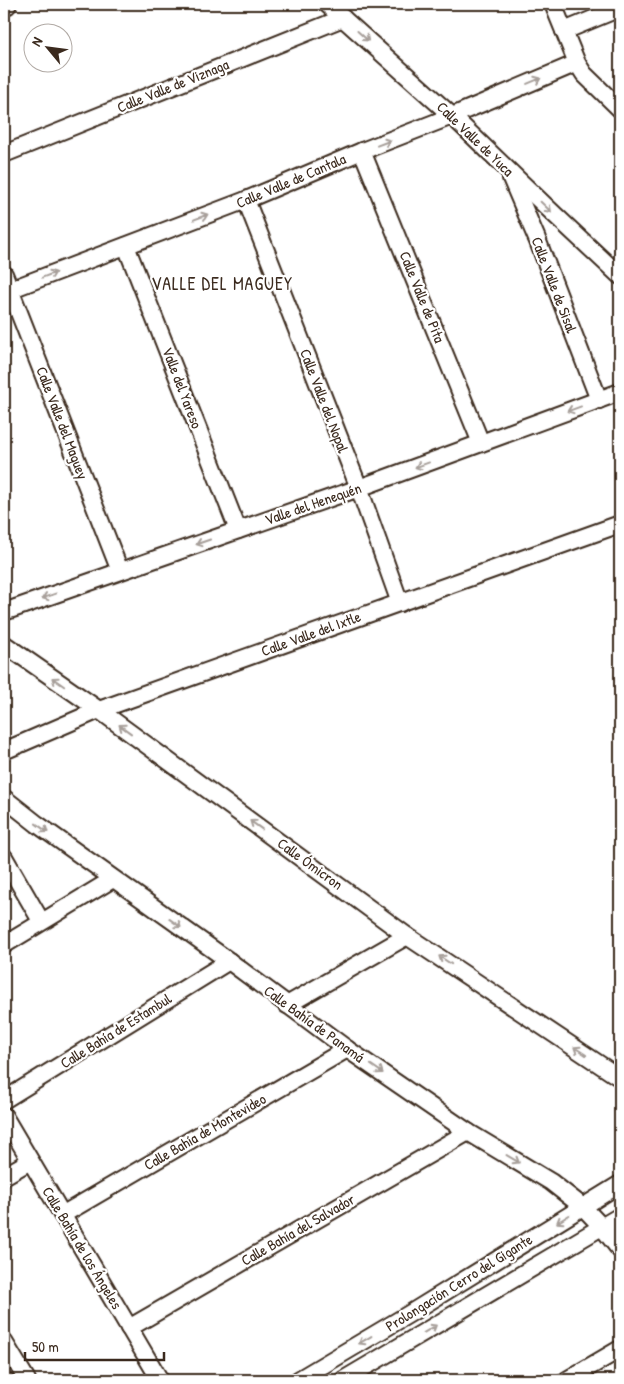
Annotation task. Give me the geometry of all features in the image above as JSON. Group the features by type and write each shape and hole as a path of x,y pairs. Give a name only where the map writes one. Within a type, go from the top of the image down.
{"street":[{"name":"Calle Valle de Yuca","path":"327,4 452,116 620,276"},
{"path":"553,4 576,63 584,74 620,109"},
{"path":"564,31 620,8"},
{"name":"Calle Valle de Viznaga","path":"4,154 343,18"},
{"name":"Calle Valle de Cantala","path":"7,291 246,200 576,63"},
{"name":"Calle Valle de Pita","path":"362,151 481,443"},
{"name":"Calle Valle de Sisal","path":"508,171 599,400"},
{"name":"Calle Valle del Nopal","path":"246,200 358,488 400,603"},
{"name":"Valle del Yareso","path":"126,246 238,530"},
{"name":"Calle Valle del Maguey","path":"4,274 7,291 120,571"},
{"name":"Valle del Henequén","path":"4,612 358,488 620,392"},
{"name":"Calle Valle del Ixtle","path":"4,751 98,710 620,524"},
{"name":"Calle Ómicron","path":"4,644 98,710 408,936 620,1078"},
{"name":"Calle Bahía de Panamá","path":"4,798 347,1049 468,1132 551,1182 583,1206 602,1226 620,1250"},
{"path":"4,857 41,921"},
{"path":"4,944 114,879"},
{"path":"287,1005 408,936"},
{"name":"Calle Bahía de Estambul","path":"4,1100 229,961"},
{"name":"Calle Bahía de Montevideo","path":"62,1215 347,1049"},
{"name":"Calle Bahía de los Ángeles","path":"4,1116 160,1380"},
{"name":"Calle Bahía del Salvador","path":"129,1328 468,1132"},
{"path":"4,1176 30,1161"},
{"name":"Prolongación Cerro del Gigante","path":"298,1380 620,1184"},
{"name":"Prolongación Cerro del Gigante","path":"343,1380 620,1216"},
{"path":"4,1342 27,1380"},
{"path":"567,1380 620,1350"}],"district":[{"name":"VALLE DEL MAGUEY","path":"222,284"}]}
